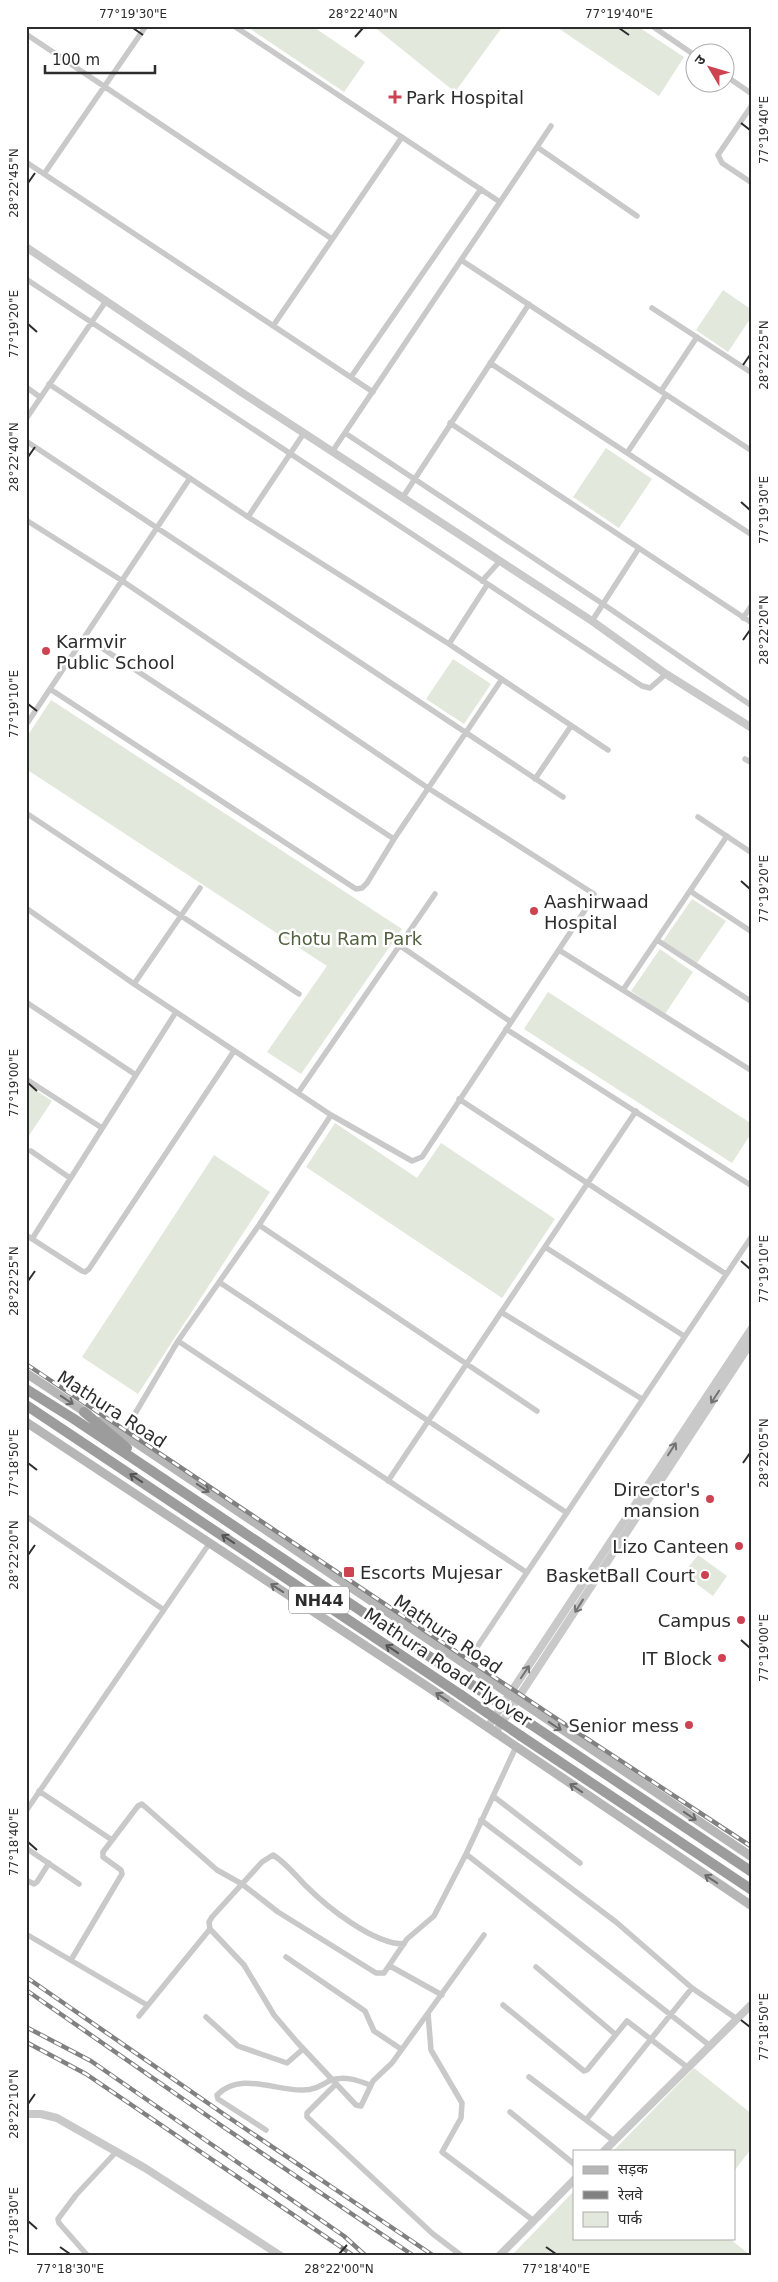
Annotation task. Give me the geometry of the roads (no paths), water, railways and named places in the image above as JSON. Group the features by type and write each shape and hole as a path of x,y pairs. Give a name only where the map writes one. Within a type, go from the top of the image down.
{"highway":[{"name":"Mathura Road","path":"26,1389 154,1472"},
{"name":"Mathura Road Flyover","path":"26,1405 752,1890"},
{"path":"84,1412 154,1472"},
{"name":"Mathura Road Flyover","path":"154,1472 752,1872"}],"main road":[{"name":"Mathura Road","path":"26,1373 84,1412 123,1434 752,1857"},
{"path":"26,1422 491,1730 752,1906"}],"street":[{"path":"44,174 146,26"},
{"path":"234,26 500,202"},
{"path":"652,26 686,49"},
{"path":"26,34 332,239"},
{"path":"736,83 752,94"},
{"path":"752,105 718,155 722,163 752,183"},
{"path":"332,452 551,126"},
{"path":"273,326 402,137"},
{"path":"537,147 637,216"},
{"path":"26,162 372,392"},
{"path":"351,377 481,189"},
{"path":"26,247 332,452 592,621 666,674 752,728"},
{"path":"461,260 752,451"},
{"path":"26,279 642,686 650,688 666,674"},
{"path":"26,419 106,301"},
{"path":"403,497 529,304"},
{"path":"652,308 752,373"},
{"path":"627,453 697,337"},
{"path":"490,363 752,535"},
{"path":"49,384 248,517 449,644 608,750"},
{"path":"26,387 40,397"},
{"path":"450,423 752,623"},
{"path":"248,517 304,433"},
{"path":"345,433 603,604 752,706"},
{"path":"26,441 563,797"},
{"path":"26,725 190,478"},
{"path":"26,520 121,580 428,788 592,891 593,898 422,1157 412,1162 331,1115 134,984 27,910"},
{"path":"592,621 639,548"},
{"path":"449,644 484,583 500,561"},
{"path":"744,618 752,605"},
{"path":"84,637 394,839"},
{"path":"50,689 354,887 362,888 502,679"},
{"path":"535,778 571,726"},
{"path":"746,759 752,763"},
{"path":"26,813 299,994"},
{"path":"698,817 752,853"},
{"path":"624,990 727,836"},
{"path":"134,984 200,888"},
{"path":"690,891 752,932"},
{"path":"298,1093 435,894"},
{"path":"657,940 752,1002"},
{"path":"399,945 511,1022"},
{"path":"559,950 752,1071"},
{"path":"26,1002 136,1075"},
{"path":"176,1012 70,1178 29,1237 82,1271 85,1272 89,1269 234,1051"},
{"path":"506,1029 752,1186"},
{"path":"26,1079 102,1128"},
{"path":"459,1099 726,1274"},
{"path":"388,1480 636,1111"},
{"path":"123,1434 178,1341 259,1225 331,1115"},
{"path":"31,1151 70,1178"},
{"path":"259,1225 537,1411"},
{"path":"465,1664 752,1236"},
{"path":"545,1247 684,1336"},
{"path":"219,1282 567,1513"},
{"path":"502,1312 642,1399"},
{"path":"513,1698 752,1328"},
{"path":"178,1341 526,1572"},
{"path":"491,1730 752,1341"},
{"path":"26,1516 164,1610"},
{"path":"26,1811 209,1544"},
{"path":"71,1960 122,1874 121,1870 102,1857 102,1852 138,1806 142,1804 217,1870 242,1884 278,1912 376,1973 384,1973 411,1935 434,1916 466,1854 516,1747"},
{"path":"39,1792 112,1840"},
{"path":"493,1796 580,1864"},
{"path":"481,1820 616,1922 692,1988 737,2019"},
{"path":"26,1848 79,1884"},
{"path":"404,1944 383,1942 339,1914 319,1898 273,1854 262,1862 209,1922 210,1929 244,1965 274,2015 333,2083 358,2106 363,2103 370,2085 392,2063 400,2049 442,1995 484,1935"},
{"path":"466,1854 710,2044"},
{"path":"26,1880 34,1884 37,1882 49,1863"},
{"path":"139,2016 210,1929"},
{"path":"26,1934 147,2005"},
{"path":"286,1957 365,2011 374,2031 400,2049"},
{"path":"390,1966 442,1995"},
{"path":"536,1967 615,2034"},
{"path":"586,2120 652,2041 692,1988"},
{"path":"605,2150 752,2004"},
{"path":"503,2005 584,2070 587,2070 627,2020 687,2067"},
{"path":"428,2013 431,2050 462,2103 461,2118 443,2149 443,2154 534,2221"},
{"path":"206,2016 232,2040 248,2050 269,2055 287,2063 303,2049"},
{"path":"529,2077 614,2141"},
{"path":"266,2130 218,2099 217,2095 227,2087 240,2083 301,2090 350,2078 370,2085"},
{"path":"333,2083 307,2113 307,2117 432,2234 462,2256"},
{"path":"510,2112 573,2163"},
{"path":"26,2114 41,2114 57,2118 117,2151 281,2256"},
{"path":"88,2256 59,2223 58,2219 76,2195 117,2151"},
{"path":"499,2256 573,2181"}],"railway":[{"path":"26,1364 752,1847"},
{"path":"26,1977 228,2117 434,2256"},
{"path":"26,1990 414,2256"},
{"path":"26,2027 91,2061 344,2236 366,2256"},
{"path":"26,2042 86,2074 354,2256"}],"place":[{"name":"Park Hospital","path":"395,97"},
{"name":"Karmvir Public School","path":"46,651"},
{"name":"Aashirwaad Hospital","path":"534,911"},
{"name":"Director's mansion","path":"710,1499"},
{"name":"Lizo Canteen","path":"739,1546"},
{"name":"Escorts Mujesar","path":"349,1572"},
{"name":"BasketBall Court","path":"705,1575"},
{"name":"Campus","path":"741,1620"},
{"name":"IT Block","path":"722,1658"},
{"name":"Senior mess","path":"689,1725"}],"park label":[{"name":"Chotu Ram Park","path":"350,938"}]}
